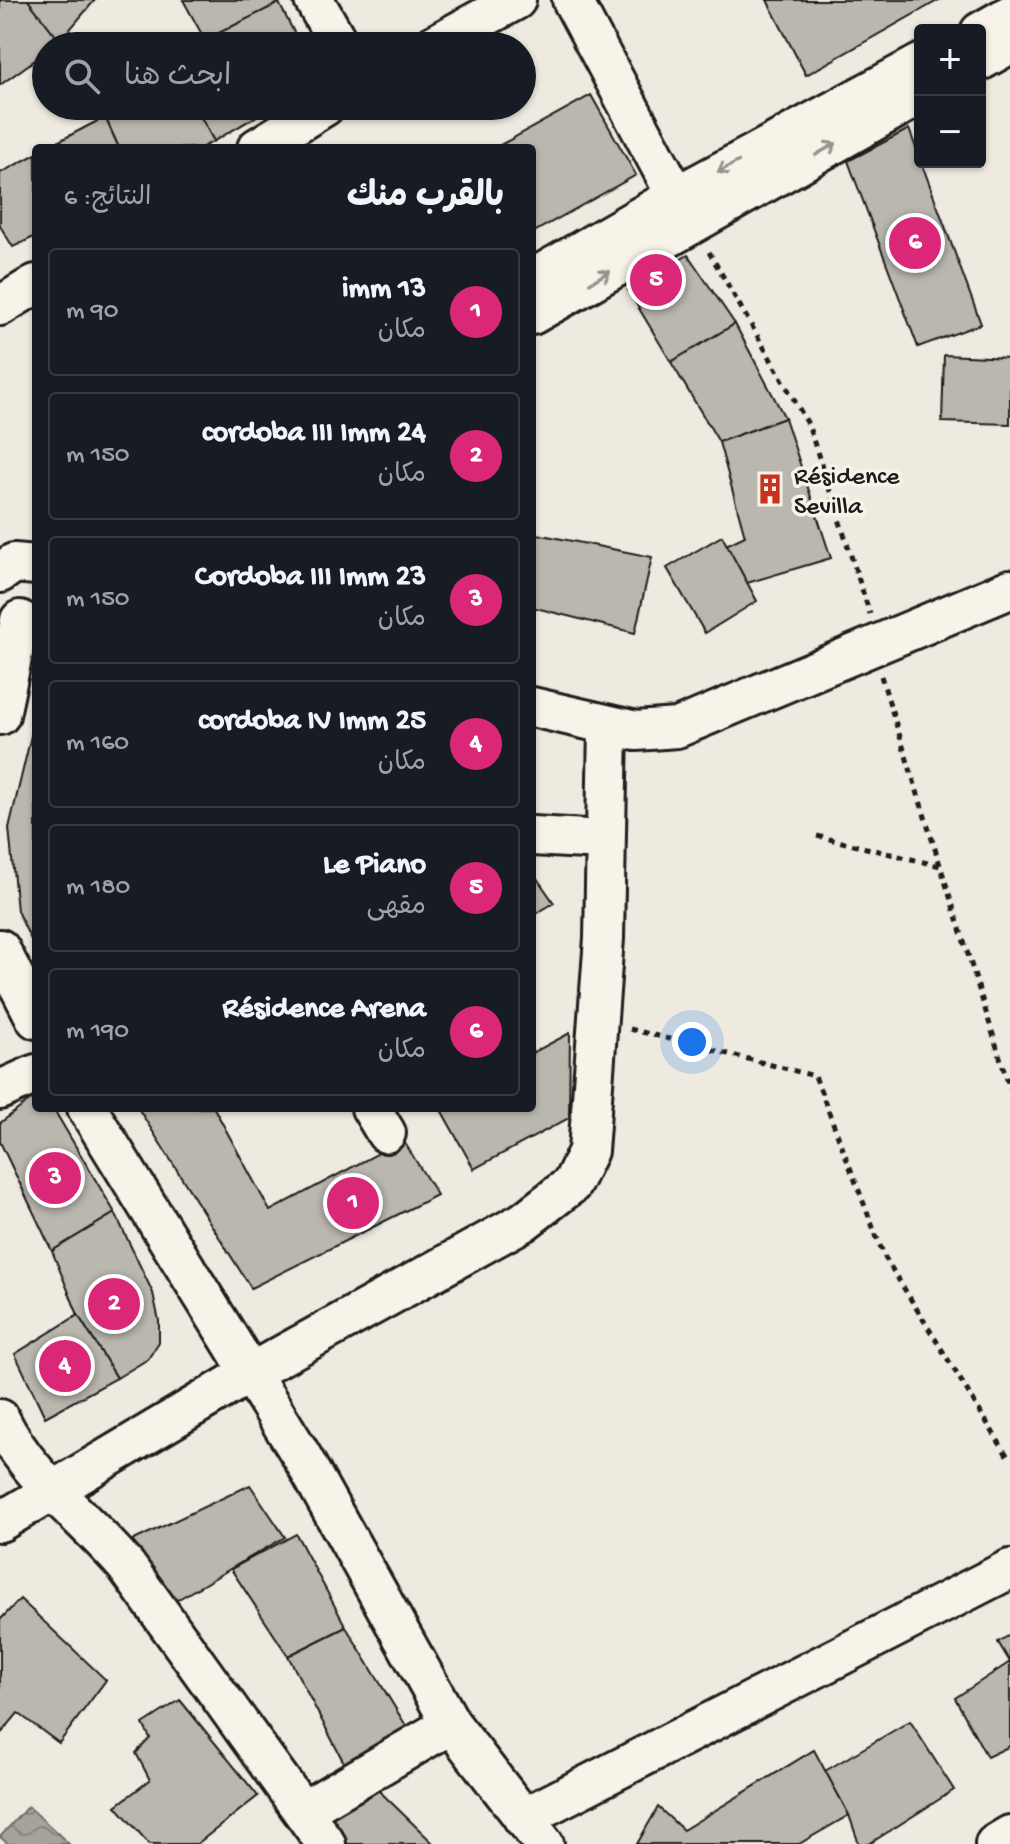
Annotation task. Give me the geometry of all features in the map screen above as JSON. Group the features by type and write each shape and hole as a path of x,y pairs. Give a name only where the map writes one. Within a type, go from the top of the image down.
{"street":[{"path":"314,0 332,32"},
{"path":"572,0 684,210"},
{"path":"455,32 500,4"},
{"path":"986,29 1010,15"},
{"path":"986,58 1010,44"},
{"path":"536,312 684,210 914,68"},
{"path":"536,277 684,210 918,96"},
{"path":"263,144 302,120"},
{"path":"0,306 32,286"},
{"path":"536,708 608,727 650,732 677,728 1010,589"},
{"path":"0,715 12,614"},
{"path":"0,1522 250,1373 523,1222 572,1184 588,1151 604,938 608,727"},
{"path":"536,836 604,840"},
{"path":"0,949 32,1011"},
{"path":"0,1090 32,1076"},
{"path":"89,1112 341,1523 451,1724 534,1831 1010,1569"},
{"path":"0,1419 27,1465 100,1535 127,1567 326,1844"},
{"path":"303,1811 451,1724"},
{"path":"995,1844 1010,1835"}],"path":[{"path":"684,210 729,282 808,424 1010,1089"},
{"path":"817,836 940,866"},
{"path":"598,1021 815,1076 884,1256 1010,1460"}],"water":[{"path":"28,1806 69,1844 8,1844 0,1837"}],"building":[{"path":"0,0 28,0 53,32 32,32 32,62 0,85"},
{"path":"28,0 95,0 68,32 53,32"},
{"path":"183,0 277,0 279,3 221,32 201,32"},
{"path":"767,0 939,0 806,75"},
{"path":"279,3 294,32 221,32"},
{"path":"591,95 636,175 536,231 536,144 502,144"},
{"path":"99,120 106,120 117,144 54,144"},
{"path":"106,120 203,120 214,141 208,144 117,144"},
{"path":"203,120 250,120 214,141"},
{"path":"909,129 914,143 914,168 923,168 981,324 918,347 848,161"},
{"path":"32,156 32,238 13,247 0,226 0,173"},
{"path":"688,255 735,324 671,362 628,290"},
{"name":"Résidence Sevilla","path":"735,324 785,418 719,442 671,362"},
{"path":"944,355 1010,358 1010,424 942,422"},
{"name":"Résidence Sevilla","path":"785,418 831,558 747,583 726,545 745,536 719,442"},
{"path":"536,534 652,557 635,633 536,608"},
{"name":"Résidence Sevilla","path":"722,536 757,601 705,633 667,568"},
{"path":"32,732 32,942 17,911 9,828"},
{"path":"536,877 554,903 536,914"},
{"path":"570,1033 569,1118 474,1169 442,1112 536,1112 536,1051"},
{"path":"32,1099 32,1112 55,1112 115,1213 52,1251 0,1142 0,1123"},
{"path":"141,1112 216,1112 270,1211 403,1140 437,1195 251,1288"},
{"path":"115,1213 153,1293 159,1321 159,1342 148,1359 117,1378 78,1315 52,1251"},
{"path":"78,1315 117,1378 45,1417 15,1354"},
{"path":"250,1485 285,1537 170,1604 132,1541"},
{"path":"296,1534 346,1627 288,1656 231,1569"},
{"path":"20,1599 106,1680 59,1743 18,1713 0,1735 0,1620"},
{"path":"346,1627 414,1739 351,1776 288,1656"},
{"path":"1010,1635 1010,1662 998,1642"},
{"path":"1010,1662 1010,1746 987,1757 955,1698"},
{"path":"180,1700 258,1796 197,1844 149,1844 116,1806 150,1780 136,1753 150,1738 143,1724"},
{"path":"910,1721 954,1790 869,1844 859,1844 849,1815 825,1771"},
{"path":"814,1750 849,1815 799,1844 637,1844 658,1807 683,1830"},
{"path":"371,1783 434,1844 345,1844 319,1813"}],"place":[{"name":"Résidence Arena","path":"915,243"},
{"name":"Le Piano","path":"656,280"},
{"name":"Résidence Sevilla","path":"770,489"},
{"name":"Cordoba III Imm 23","path":"55,1178"},
{"name":"imm 13","path":"353,1203"},
{"name":"cordoba III Imm 24","path":"114,1304"},
{"name":"cordoba IV Imm 25","path":"65,1366"}]}
